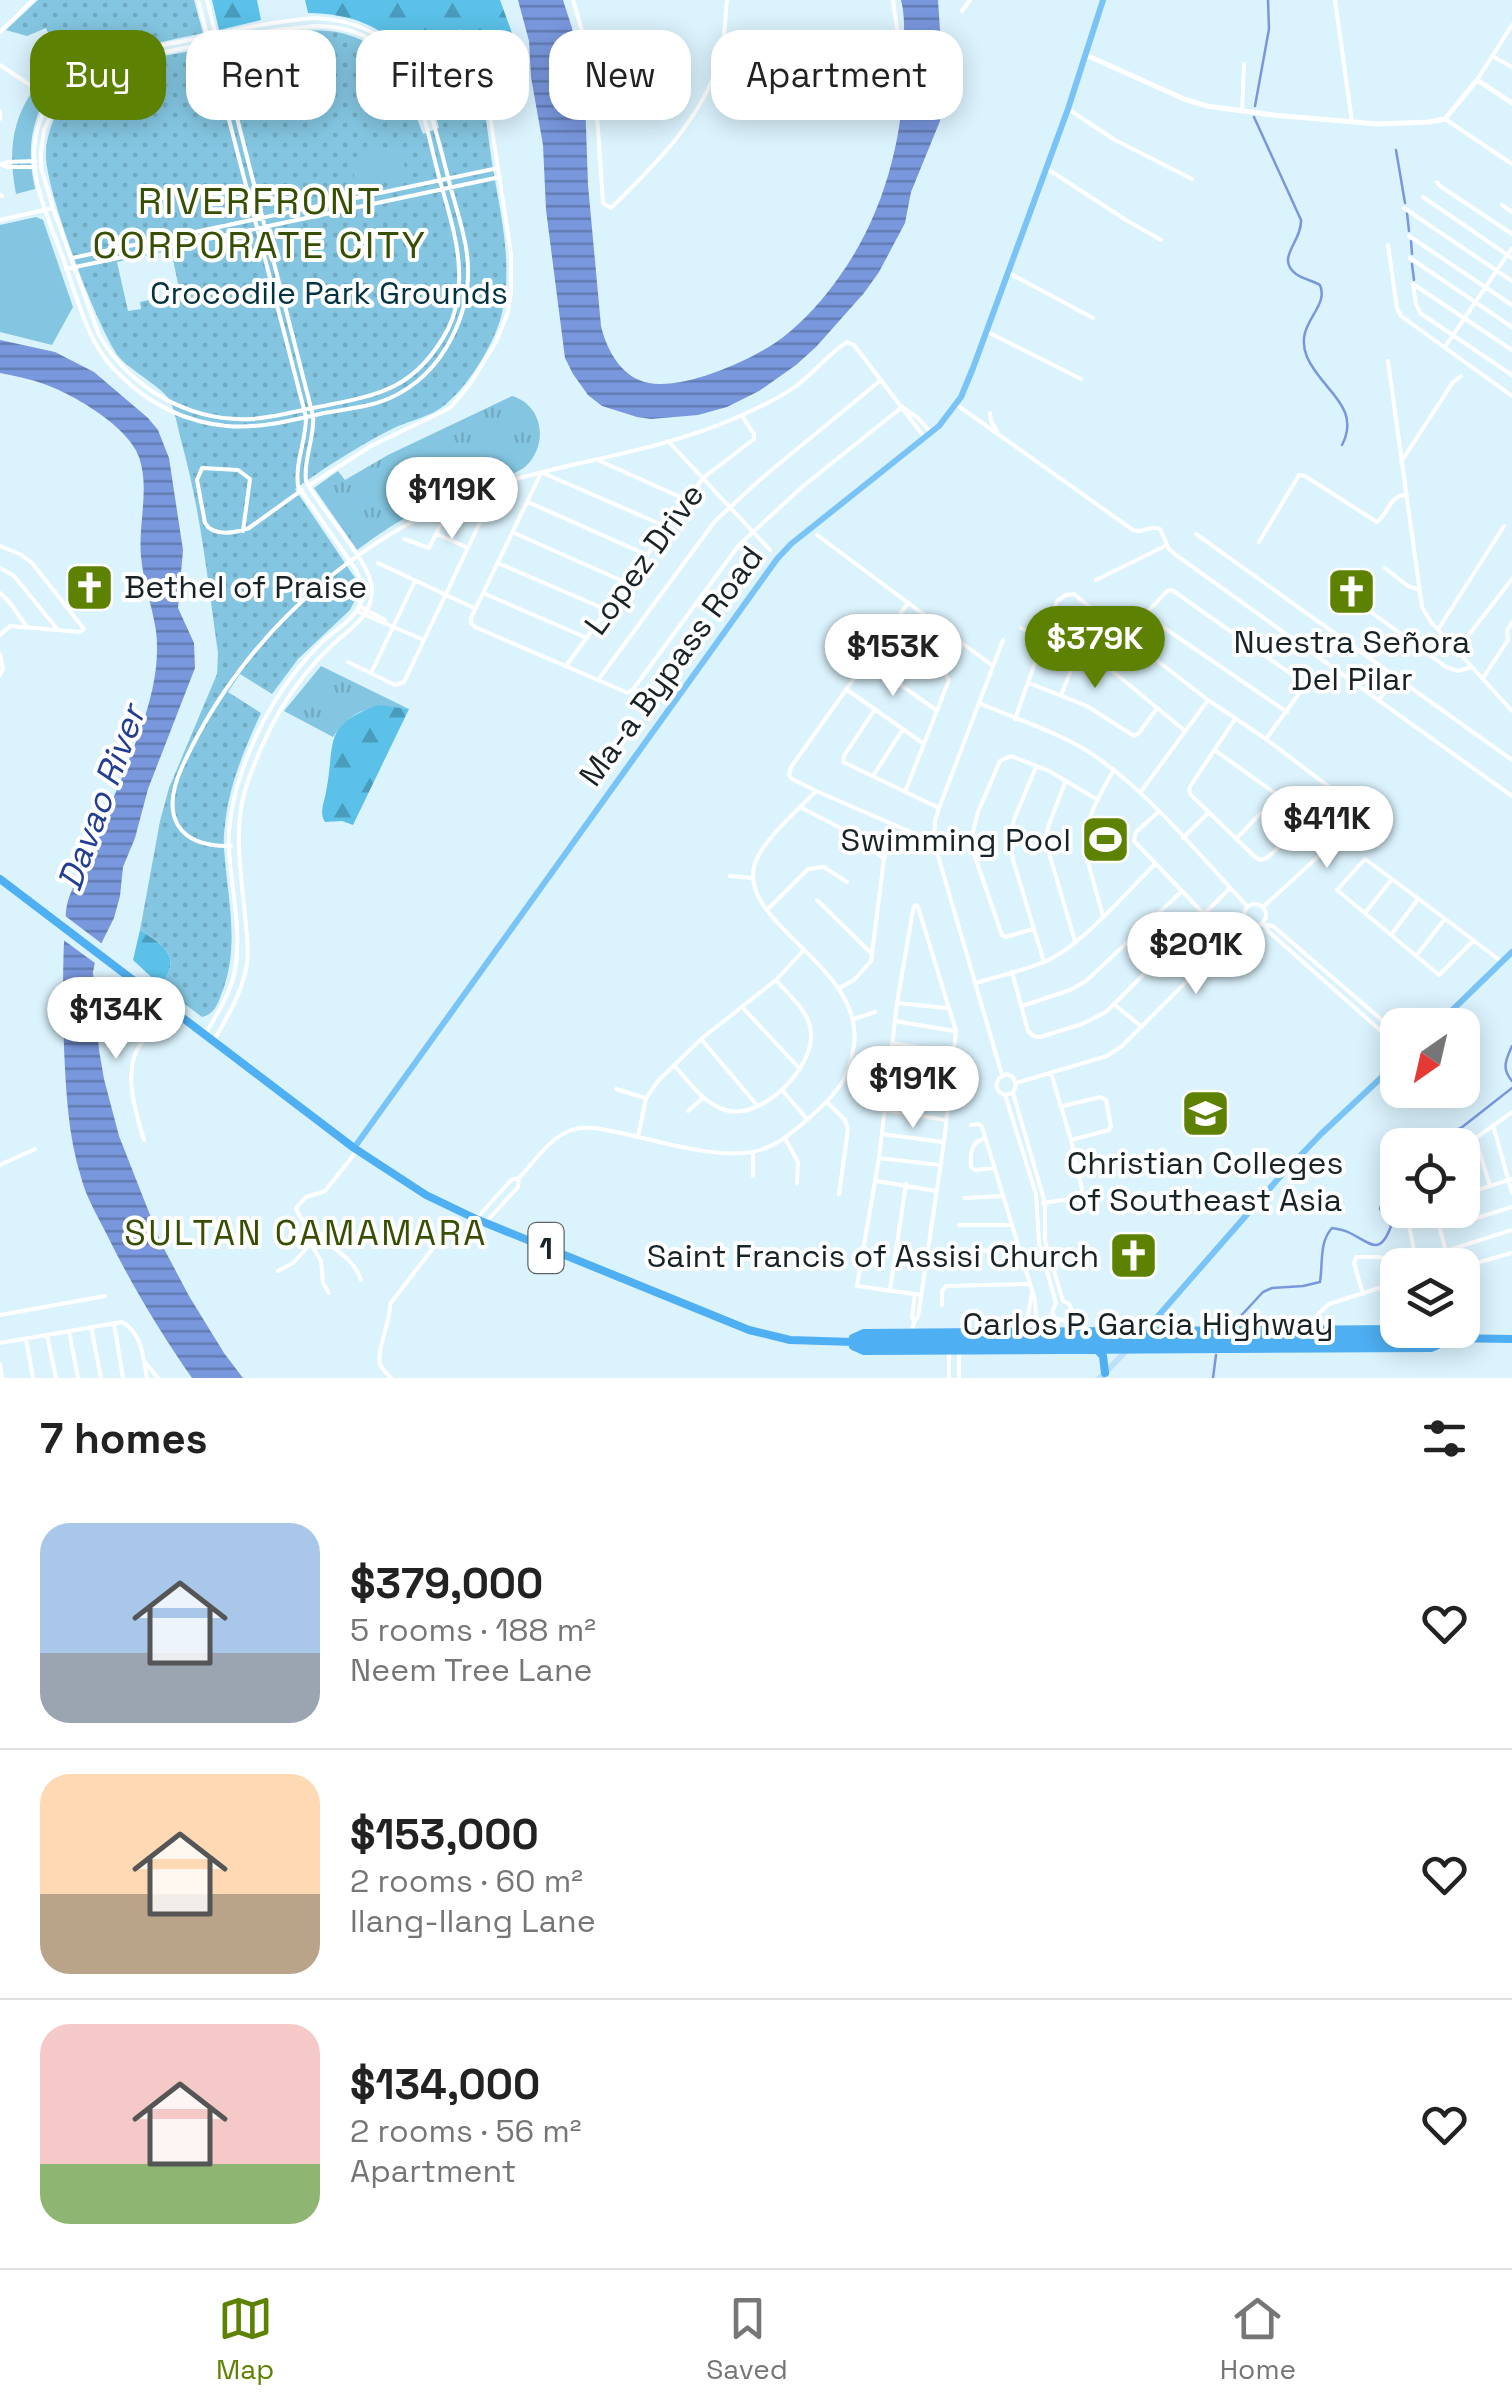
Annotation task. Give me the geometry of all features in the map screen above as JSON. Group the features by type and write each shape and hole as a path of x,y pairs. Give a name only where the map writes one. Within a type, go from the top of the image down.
{"highway":[{"name":"Carlos P. Garcia Highway","path":"0,880 355,1149 426,1195 480,1221 749,1330 790,1340 864,1345 1380,1331"},
{"name":"Carlos P. Garcia Highway","path":"850,1342 864,1333 1032,1330 1294,1330 1309,1336 1380,1339"},
{"path":"1032,1330 1032,1350"},
{"path":"1227,1330 1227,1349"},
{"path":"1260,1330 1260,1349"},
{"path":"1294,1330 1294,1348"},
{"path":"1086,1331 1103,1356 1102,1375"},
{"path":"1097,1350 1106,1331"},
{"path":"1170,1331 1170,1349"},
{"path":"1198,1331 1198,1349"},
{"path":"987,1332 987,1350"},
{"path":"1062,1332 1062,1350"},
{"name":"Carlos P. Garcia Highway","path":"1480,1338 1512,1338"},
{"name":"Carlos P. Garcia Highway","path":"850,1342 864,1351 1380,1348"}],"main road":[{"name":"Ma-a Bypass Road","path":"355,1149 777,558 928,435 957,405 1068,109 1103,0"},
{"path":"1455,1008 1512,952"},
{"path":"1102,1375 1288,1169 1380,1080"}],"street":[{"path":"0,32 32,0"},
{"path":"198,0 206,30"},
{"path":"207,0 215,30"},
{"path":"573,0 595,90 603,203 611,208 643,177 706,91 720,60 727,0"},
{"path":"893,0 897,30"},
{"path":"962,11 970,0"},
{"path":"1335,0 1352,122"},
{"path":"48,120 38,164 100,352 147,398 176,414 230,426 254,426 390,398 430,368 448,344 462,317 468,286 467,256 424,91 405,59 379,36 349,22 288,20 249,30"},
{"path":"1445,119 1477,80 1512,24"},
{"path":"42,120 38,129 38,164 46,210 66,269 106,348 123,368 152,391 178,406 231,419 253,419 389,390 424,364 449,327 459,285 458,257 415,92 398,62 375,43 346,28 269,30"},
{"path":"1086,54 1199,104 1352,122 1400,124 1445,119 1512,164"},
{"path":"1492,56 1512,67"},
{"path":"1242,111 1244,64"},
{"path":"0,65 30,85"},
{"path":"1477,80 1512,104"},
{"path":"1068,109 1115,140 1192,179"},
{"path":"0,111 0,119"},
{"path":"209,1037 236,963 229,846 231,812 240,774 262,722 288,680 358,608 362,586 360,576 300,491 297,476 306,417 230,120"},
{"path":"209,1037 230,1014 246,966 248,940 238,846 240,809 249,778 271,725 296,685 366,612 372,586 370,577 308,486 304,470 314,430 312,408 238,120"},
{"path":"243,531 250,478 238,470 202,468 197,480 206,526 215,531 243,531 371,446 450,408 483,365 504,326 511,292 511,254 491,120"},
{"path":"1,164 38,164"},
{"path":"63,260 498,168"},
{"path":"1046,168 1160,240"},
{"path":"66,269 500,178"},
{"path":"1436,182 1512,234"},
{"path":"1423,197 1510,256"},
{"path":"1502,206 1512,212"},
{"path":"0,220 53,208"},
{"path":"1404,208 1512,281"},
{"path":"1409,236 1512,305"},
{"path":"1388,244 1398,312 1512,396"},
{"path":"1444,349 1512,248"},
{"path":"458,257 467,256"},
{"path":"1410,258 1512,327"},
{"path":"1006,272 1093,318"},
{"path":"1512,350 1413,284 1418,310 1512,375"},
{"path":"986,331 1081,380"},
{"path":"238,846 204,845 191,839 180,829 172,806 178,776 200,730 246,660 294,608 350,562 407,526 496,485 668,441 742,416 795,386 848,342 902,407 918,418 928,435"},
{"path":"1388,361 1424,613 1512,711"},
{"path":"1400,463 1453,382 1461,376"},
{"path":"598,680 704,534 730,506 881,380"},
{"path":"957,405 1133,530 1160,529 1176,555 1512,796"},
{"path":"542,473 471,623 628,693 732,553 753,531 902,407"},
{"path":"990,413 990,422 998,434"},
{"name":"Lopez Drive","path":"566,666 703,478 754,439 742,416"},
{"path":"668,441 770,550"},
{"path":"597,459 687,500"},
{"path":"542,473 668,526"},
{"path":"1259,542 1299,476 1305,476 1374,522 1380,521 1394,498 1405,495"},
{"path":"348,662 402,684 494,493"},
{"path":"527,502 647,555"},
{"path":"404,539 428,548 448,512"},
{"path":"1438,628 1504,526"},
{"path":"512,532 627,582"},
{"path":"437,534 468,548"},
{"path":"1196,534 1512,760"},
{"path":"817,536 993,666"},
{"path":"1096,580 1167,545"},
{"path":"0,546 32,563 84,626 84,631 10,626 0,634"},
{"path":"498,563 607,610"},
{"path":"378,564 476,609"},
{"path":"0,568 14,576 58,630"},
{"path":"1386,568 1419,590"},
{"path":"1458,650 1512,579"},
{"path":"371,673 391,624 415,581"},
{"path":"1357,600 1363,590"},
{"path":"1125,636 1167,591 1175,592 1302,681 1303,688 1266,739"},
{"path":"0,593 26,627"},
{"path":"483,593 586,638"},
{"path":"1015,718 1057,601 1074,594 1208,700 1359,808 1362,814 1263,907"},
{"path":"1349,596 1446,666 1458,671 1472,667"},
{"path":"908,603 789,772 792,779 816,791 934,842"},
{"path":"358,608 424,640"},
{"path":"1061,696 1095,612"},
{"path":"1144,614 1287,712"},
{"path":"1482,678 1510,640 1508,630 1512,622"},
{"path":"1021,628 1044,639"},
{"path":"887,632 948,677 949,682 905,792"},
{"path":"1002,1075 934,842 938,808 1003,640"},
{"path":"1081,645 1186,732"},
{"path":"0,654 0,675"},
{"path":"867,660 938,711"},
{"path":"1379,700 1396,676"},
{"path":"1029,683 1087,706 1134,736 1157,708"},
{"path":"846,689 924,744"},
{"path":"1140,794 1208,700"},
{"path":"978,704 1092,754 1140,794 1247,906"},
{"path":"875,710 843,760 846,765 938,808"},
{"path":"1235,718 1188,790 1254,856 1264,860 1310,818"},
{"path":"872,777 903,729"},
{"path":"1214,750 1338,838"},
{"path":"1033,929 1002,935 976,861 973,841 978,812 1002,760 1011,756 1037,766 1098,800"},
{"path":"1037,766 1014,817 1010,837 1012,860 1044,962"},
{"path":"1103,916 1084,848 1085,832 1114,771"},
{"path":"240,774 249,778"},
{"path":"1066,780 1046,843 1076,941"},
{"path":"480,1221 511,1180 519,1178 558,1138 575,1128 597,1128 714,1152 753,1152 785,1138 826,1102 846,1076 855,1038 854,1019 839,988 767,910 755,891 753,878 762,850 816,791"},
{"path":"1236,839 1278,795"},
{"path":"800,808 854,834 884,859"},
{"path":"1158,812 1133,838 1204,914"},
{"path":"1183,838 1209,812"},
{"path":"839,988 864,972 872,954 884,859 893,825"},
{"path":"1474,940 1439,975 1337,890 1365,859 1474,940 1502,962"},
{"path":"976,983 1044,962 1076,941 1155,864"},
{"path":"767,910 808,869 824,867 847,882"},
{"path":"730,876 753,878"},
{"path":"1365,914 1392,879"},
{"path":"1012,972 1028,1031 1037,1037 1094,1019 1114,1004 1230,888"},
{"path":"1022,1006 1070,990 1086,980 1182,891"},
{"path":"1391,935 1418,899"},
{"path":"818,900 872,954"},
{"path":"1264,924 1253,926 1246,922 1247,906 1254,903 1263,907 1268,930 1380,1020"},
{"path":"912,1332 918,1318 918,1294 944,1142 956,1032 916,905 897,1004 886,1110 857,1286 918,1294"},
{"path":"1416,956 1445,919"},
{"path":"1005,1095 1038,1204 1038,1238 1054,1282 1072,1310 1062,1320 1052,1312 1056,1303 1054,1282 1045,1241 1045,1203 1012,1093 1016,1084 1107,1056 1122,1046 1246,922"},
{"path":"638,1136 646,1098 658,1080 701,1039 776,980 804,950"},
{"path":"674,1064 703,1098 723,1110 746,1111 782,1090 800,1069 810,1051 812,1037 809,1022 776,980"},
{"path":"1344,992 1380,1028"},
{"path":"897,1004 949,1008"},
{"path":"1114,1004 1142,1027"},
{"path":"743,1008 800,1069"},
{"path":"854,1019 875,1012"},
{"path":"144,1140 133,1100 135,1053 146,1037 177,1013"},
{"path":"895,1020 956,1032"},
{"path":"701,1039 757,1106"},
{"path":"892,1044 955,1053"},
{"path":"890,1065 952,1072"},
{"path":"1038,1204 1081,1194 1071,1140 1051,1073"},
{"path":"1002,1075 1011,1076 1016,1084"},
{"path":"1002,1075 997,1080 999,1092 1012,1093"},
{"path":"846,1076 865,1080"},
{"path":"888,1085 950,1094"},
{"path":"616,1090 646,1098"},
{"path":"782,1090 807,1119"},
{"path":"1061,1106 1100,1097 1106,1100 1109,1130 1071,1140"},
{"path":"688,1111 703,1098"},
{"path":"826,1102 846,1120 848,1129 839,1194"},
{"path":"886,1110 946,1120"},
{"path":"1480,1134 1512,1112"},
{"path":"970,1125 980,1124 986,1138 1032,1293 1036,1315 1032,1330"},
{"path":"1493,1125 1512,1192"},
{"path":"882,1134 944,1142"},
{"path":"785,1138 798,1162 797,1183"},
{"path":"986,1138 974,1144 970,1167 995,1168"},
{"path":"1500,1150 1512,1147"},
{"path":"0,1165 34,1149"},
{"path":"355,1149 325,1192 306,1198 296,1208 318,1236 354,1264 362,1280"},
{"path":"753,1152 753,1176"},
{"path":"1480,1153 1490,1186"},
{"path":"879,1158 940,1165"},
{"path":"480,1221 518,1187 519,1178"},
{"path":"875,1180 936,1191"},
{"path":"1480,1189 1510,1180"},
{"path":"890,1290 906,1184"},
{"path":"964,1198 1003,1196"},
{"path":"494,1198 501,1205"},
{"path":"1480,1217 1512,1207"},
{"path":"391,1378 380,1360 390,1304 453,1222"},
{"path":"959,1224 1012,1225"},
{"path":"278,1271 293,1263 318,1236 338,1228"},
{"path":"1455,1248 1512,1230"},
{"path":"311,1244 321,1261 324,1286 329,1293"},
{"path":"954,1252 1019,1249"},
{"path":"1480,1262 1512,1253"},
{"path":"1362,1294 1354,1264 1356,1257 1380,1257"},
{"path":"942,1305 946,1286 1029,1284"},
{"path":"1309,1336 1324,1307 1380,1288"},
{"path":"0,1315 105,1296"},
{"path":"1056,1303 1064,1301"},
{"path":"1062,1320 1062,1332"},
{"path":"0,1343 122,1322 130,1327 141,1346 146,1378"},
{"path":"114,1323 123,1378"},
{"path":"91,1327 101,1378"},
{"path":"70,1331 78,1378"},
{"path":"47,1335 56,1378"},
{"path":"26,1338 33,1378"},
{"path":"949,1378 954,1350"},
{"path":"954,1350 959,1378"},
{"path":"144,1361 158,1378"},
{"path":"0,1364 2,1378"}],"green space":[{"path":"38,0 194,0 202,30 186,30 186,37 166,41 166,30 46,28 30,30 27,36 6,30"},
{"path":"212,0 257,0 261,20 219,30"},
{"path":"305,0 500,0 511,30 377,30 338,16 308,13"},
{"name":"Crocodile Park Grounds","path":"336,32 356,38 356,120 418,120 423,134 439,128 437,120 486,120 505,241 502,313 480,362 447,403 367,442 295,489 355,578 356,598 350,610 298,659 272,694 240,674 228,692 261,713 235,776 226,816 224,844 232,940 227,977 216,1006 202,1017 161,986 170,967 168,953 140,930 169,788 217,674 218,653 199,522 170,401 119,357 86,289 62,225 47,169 49,134 54,120 166,120 166,56 186,52 186,120 336,120","holes":["171,250 180,293 140,302 141,309 128,311 117,262"]},
{"path":"30,95 30,120 36,120 31,144 35,189 16,194 13,141"},
{"path":"400,147 407,177 357,188 350,158"},
{"path":"36,217 43,220 73,307 52,345 0,332 0,225"},
{"path":"512,396 530,408 539,426 538,447 526,466 433,502 357,550 314,488 338,471 345,480 388,455"},
{"path":"321,666 409,709 385,707 357,713 333,737 284,711"},
{"path":"378,705 409,709 353,825 325,822 322,808 334,738 347,720"},
{"path":"140,930 168,953 170,967 161,986 133,960"}],"shaded area":[{"path":"518,0 563,0 572,30 549,30 549,120 586,120 601,326 619,364 639,380 654,384 692,380 712,373 752,356 790,332 833,285 870,224 891,167 900,120 940,120 911,192 905,223 879,272 796,365 759,391 727,407 698,415 637,417 602,406 588,395 565,358 546,210 543,145"},
{"path":"901,0 938,0 940,30 904,30"},
{"path":"0,340 55,352 94,372 148,418 158,430 169,458 183,550 178,608 194,643 195,668 148,789 123,867 114,918 97,952 93,972 99,1050 119,1136 161,1243 189,1296 243,1378 192,1378 125,1271 89,1199 73,1146 64,1048 66,911 135,745 154,680 156,631 141,556 144,481 133,446 99,413 56,389 0,373"}],"pier":[{"path":"60,912 105,946 99,966 58,936"}],"waterway":[{"path":"1255,106 1269,29 1268,0"},
{"path":"1254,117 1301,220 1289,256 1290,268 1320,285 1320,302 1304,345 1313,369 1347,419 1342,445"},
{"path":"1396,150 1405,203"},
{"path":"1407,213 1409,231"},
{"path":"1411,241 1412,254"},
{"path":"1412,264 1414,280"},
{"path":"1512,1046 1506,1060 1512,1081"},
{"path":"1461,1128 1512,1088"},
{"path":"1220,1326 1238,1319 1263,1292 1272,1288 1320,1282 1323,1246 1332,1228 1374,1245 1383,1242 1390,1228"},
{"path":"1213,1378 1216,1355"}],"place":[{"name":"Bethel of Praise","path":"89,587"},
{"name":"Nuestra Señora Del Pilar","path":"1352,592"},
{"name":"Swimming Pool","path":"1106,840"},
{"name":"Christian Colleges of Southeast Asia","path":"1205,1113"},
{"name":"Saint Francis of Assisi Church","path":"1134,1256"}],"district":[{"name":"RIVERFRONT CORPORATE CITY","path":"260,223"},
{"name":"SULTAN CAMAMARA","path":"306,1233"}],"water label":[{"name":"Davao River","path":"101,798"}]}
